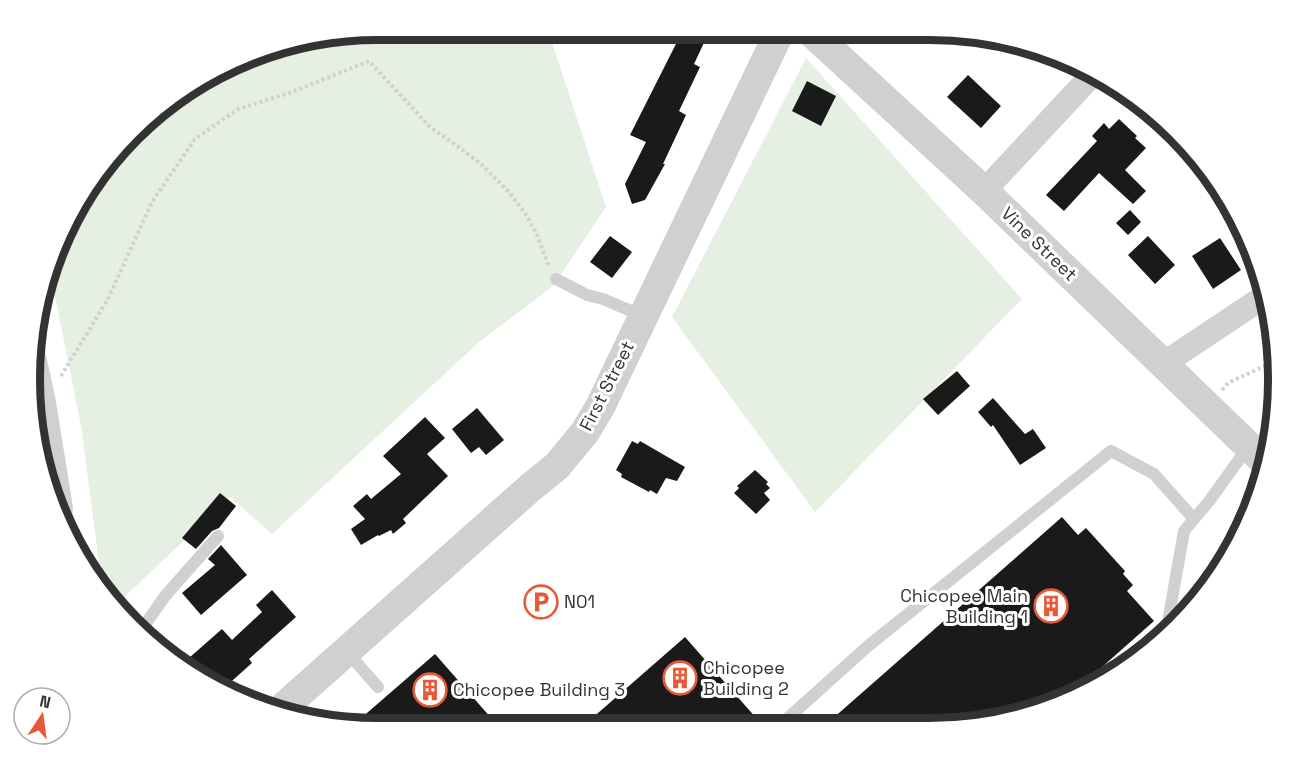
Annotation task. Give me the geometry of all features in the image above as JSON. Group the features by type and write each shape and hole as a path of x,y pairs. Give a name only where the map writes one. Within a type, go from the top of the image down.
{"street":[{"name":"First Street","path":"286,705 557,466 585,432 600,407 775,41"},
{"name":"Vine Street","path":"821,41 984,191 1257,454"},
{"path":"984,191 1088,80"},
{"path":"1163,364 1258,301"},
{"path":"41,406 50,456"}],"lane":[{"path":"556,279 587,295 603,299 643,316"},
{"path":"789,717 868,646 1111,451 1154,474 1194,519"},
{"path":"1169,617 1184,531 1210,500 1257,454"},
{"path":"146,623 165,596 218,536"},
{"path":"347,651 378,687"}],"path":[{"path":"59,380 108,299 152,202 195,139 238,109 292,92 369,61 429,126 482,165 508,191 536,232 551,272 556,279"},
{"path":"1228,383 1267,365"}],"shaded area":[{"path":"357,41 552,41 606,207 553,286 478,343 272,534 230,497 122,599 100,570 81,426 53,287 58,270 75,229 110,173 140,140 173,110 229,75 249,66 313,47"},
{"path":"806,58 1022,299 815,512 672,317"}],"building":[{"path":"677,41 705,41 694,64 700,67 679,111 686,115 663,164 665,164 645,200 632,204 625,184 646,142 630,135"},
{"path":"968,75 1001,106 981,128 947,97"},
{"path":"807,81 836,96 821,126 792,111"},
{"path":"1119,119 1146,148 1125,170 1146,191 1133,204 1099,173 1064,211 1046,195 1097,141 1092,136 1104,123 1109,129"},
{"path":"1130,210 1141,222 1128,235 1116,223"},
{"path":"610,236 632,252 612,278 590,262"},
{"path":"1148,236 1175,265 1155,284 1128,255"},
{"path":"1220,238 1241,270 1213,289 1192,256"},
{"path":"957,371 970,386 938,415 923,399"},
{"path":"993,398 1025,434 1033,429 1046,448 1020,465 993,425 991,427 978,412"},
{"path":"477,408 504,440 486,455 479,447 471,453 452,429"},
{"path":"425,417 445,438 427,454 448,476 403,519 406,523 393,534 391,530 361,545 351,529 365,519 353,506 367,494 371,499 401,474 383,456"},
{"path":"632,441 638,444 640,441 685,467 677,481 666,478 657,494 621,477 622,474 616,470"},
{"path":"755,470 768,482 766,484 770,488 764,493 770,500 756,514 734,493 739,488 737,486"},
{"path":"220,493 236,506 219,528 212,531 196,549 182,538"},
{"name":"Chicopee Main Building 1","path":"1062,517 1078,535 1086,528 1125,571 1123,574 1133,585 1127,591 1154,621 1093,675 1038,700 995,711 951,717 834,717"},
{"path":"221,545 247,575 201,615 182,593 215,565 208,559"},
{"path":"272,590 296,617 249,659 252,663 229,683 189,658 222,629 232,640 262,612 256,605"},
{"name":"Chicopee Building 2","path":"685,637 755,717 593,717"},
{"name":"Chicopee Building 3","path":"435,654 490,717 379,717 362,717"}],"place":[{"name":"N01","path":"541,602"},
{"name":"Chicopee Main Building 1","path":"1051,606"},
{"name":"Chicopee Building 2","path":"680,678"},
{"name":"Chicopee Building 3","path":"430,690"}]}
